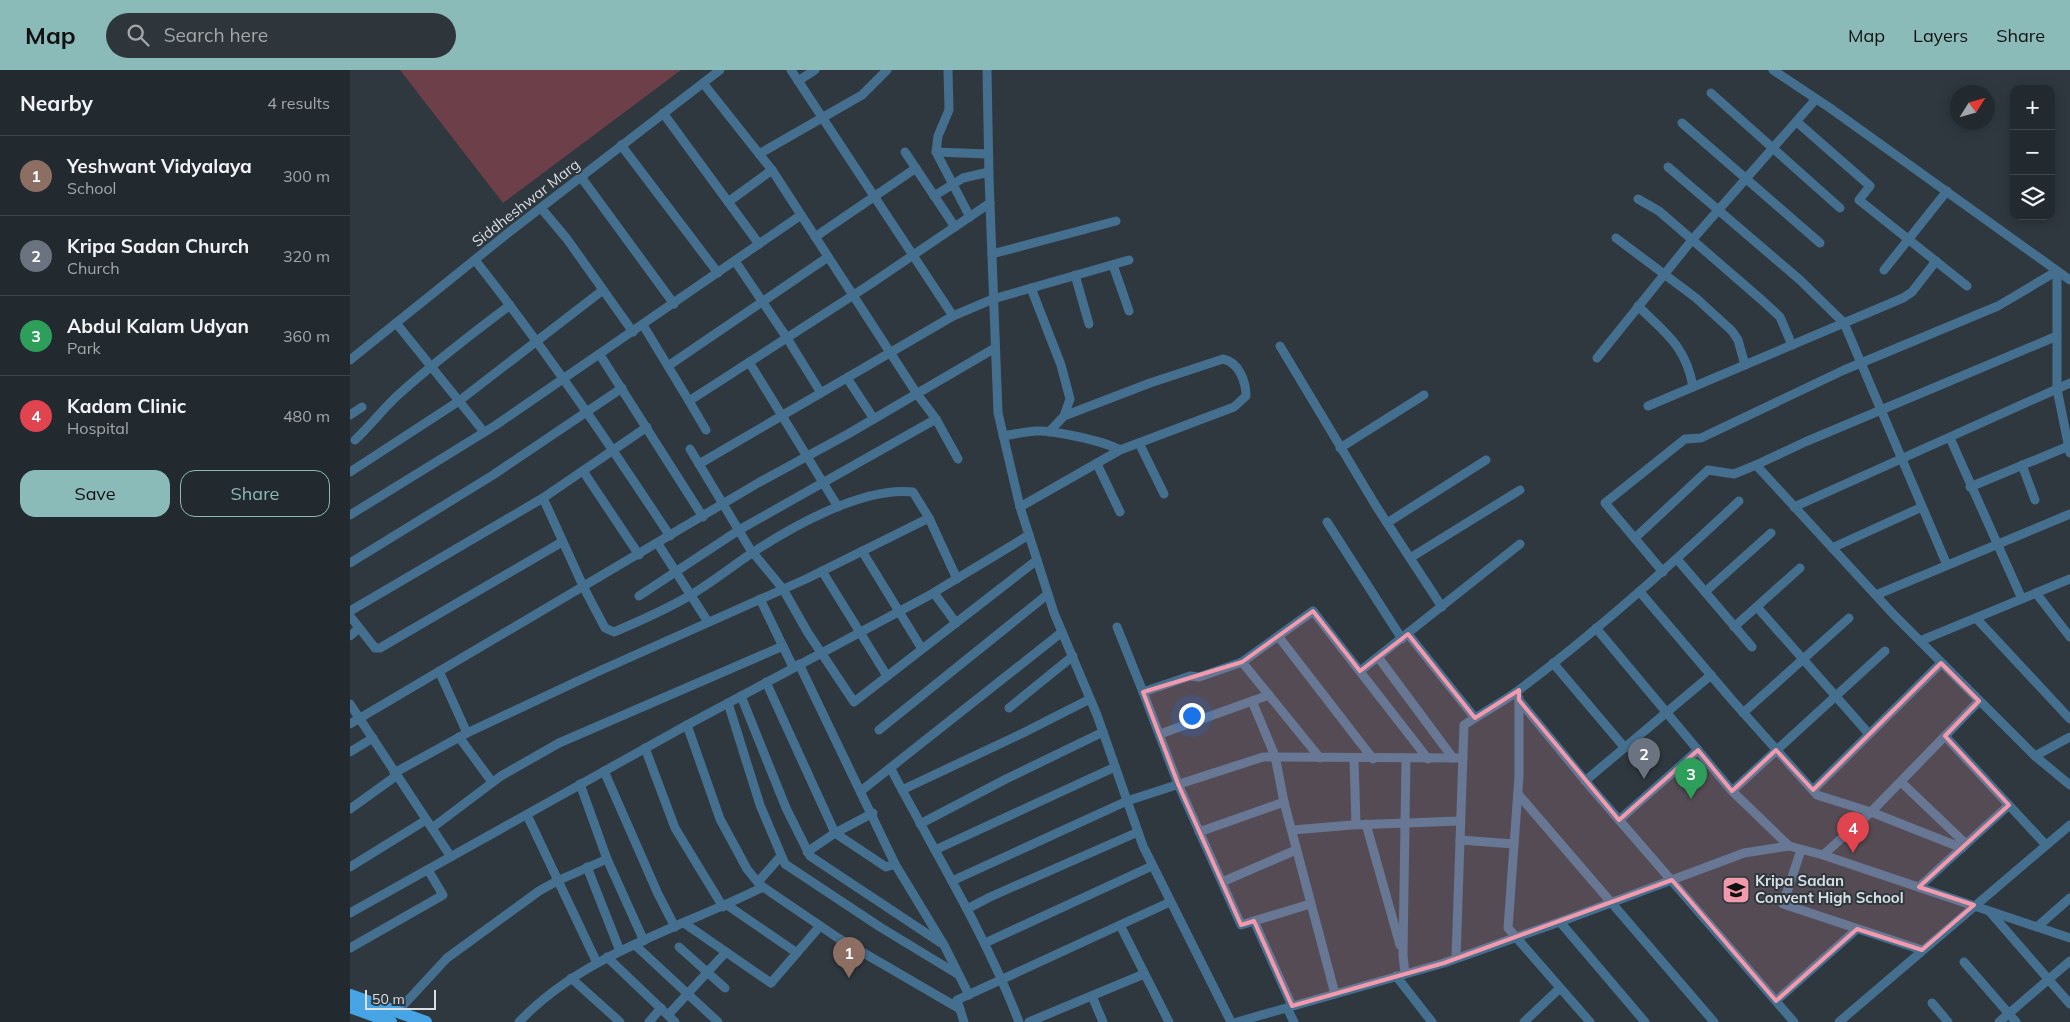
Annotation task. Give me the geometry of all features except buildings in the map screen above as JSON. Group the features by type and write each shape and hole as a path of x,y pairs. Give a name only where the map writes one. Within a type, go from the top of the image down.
{"main road":[{"path":"350,995 394,1017"},
{"path":"350,1008 426,1022"}],"street":[{"name":"Siddheshwar Marg","path":"350,360 540,208 720,70"},
{"path":"791,70 953,316"},
{"path":"798,81 815,70"},
{"path":"759,154 862,95 887,70"},
{"path":"948,70 949,110 938,136 936,152 970,217"},
{"path":"987,70 988,154 998,413 1020,507 1048,594 1103,732 1138,832 1152,866 1231,1022"},
{"path":"1773,70 1947,191 2070,280"},
{"path":"703,83 772,170 852,296 917,394 936,419 958,459"},
{"path":"1711,93 1840,208"},
{"path":"1597,358 1692,240 1816,99"},
{"path":"662,113 759,244"},
{"path":"1797,122 1870,186 1859,200 1967,286"},
{"path":"1682,123 1820,243"},
{"path":"621,145 718,273"},
{"path":"905,152 955,227"},
{"path":"936,152 988,154"},
{"path":"815,237 916,168"},
{"path":"1668,168 1800,280 1844,323 1946,565"},
{"path":"728,202 772,170"},
{"path":"934,196 963,178 989,172"},
{"path":"581,177 674,304"},
{"path":"1884,270 1947,191"},
{"path":"1638,199 1660,211 1780,317 1792,345"},
{"path":"689,401 913,256 990,203"},
{"path":"540,208 567,239 633,332"},
{"path":"350,515 484,432 564,379 801,215"},
{"path":"992,254 1116,221"},
{"path":"1616,238 1696,298 1732,331 1738,340 1745,365"},
{"path":"668,366 828,257"},
{"path":"475,260 538,341 588,412 670,536"},
{"path":"699,464 784,417 820,393 953,316 993,298 1129,260"},
{"path":"735,261 787,338 820,393"},
{"path":"1648,406 1903,298 1912,292 1936,262"},
{"path":"1113,265 1129,311"},
{"path":"1970,487 2022,465 2069,449 2057,389 2057,271"},
{"path":"1663,572 1605,504 1685,439 1701,438 1861,363 1998,306 2057,271"},
{"path":"1075,275 1089,324"},
{"path":"1031,288 1068,388 1070,399 1064,416 1049,432"},
{"path":"350,472 459,401 603,290"},
{"path":"355,440 380,416 395,398 431,366 510,305"},
{"path":"1638,306 1682,351 1690,369 1693,387"},
{"path":"396,323 484,432"},
{"path":"643,325 706,430"},
{"path":"1635,538 1708,470 1734,474 2057,336"},
{"path":"1280,346 1340,448 1442,607"},
{"path":"350,724 584,588 723,504 874,420 995,348"},
{"path":"600,355 702,517"},
{"path":"1020,507 1120,450 1239,404 1246,396 1246,391 1237,367 1224,359 1150,382 1064,416"},
{"path":"749,362 838,507"},
{"path":"847,378 874,420"},
{"path":"1794,507 2070,383"},
{"path":"350,563 493,475 622,388"},
{"path":"1340,448 1424,395"},
{"path":"350,415 362,407"},
{"path":"639,596 739,530 936,419"},
{"path":"350,611 543,498 647,427"},
{"path":"1004,436 1036,431 1049,432 1099,442 1120,450"},
{"path":"1950,438 1970,487 2022,599"},
{"path":"1139,443 1164,494"},
{"path":"690,449 753,552 783,589 808,633 854,702 1037,560"},
{"path":"1388,523 1486,460"},
{"path":"1096,464 1120,512"},
{"path":"1756,465 1941,663 2035,756 2070,785"},
{"path":"2022,465 2035,500"},
{"path":"582,471 639,555"},
{"path":"1410,558 1520,490"},
{"path":"543,498 562,542 605,628 614,632 664,610 690,595 753,552 793,529 838,507 878,493 913,492 929,518 956,579"},
{"path":"1456,958 1460,840 1458,758 1464,725 1518,690 1596,628 1663,572 1739,501"},
{"path":"1832,548 1922,507"},
{"path":"1876,595 2070,514"},
{"path":"350,809 395,774 463,735 822,571 929,518"},
{"path":"1328,522 1405,637 1475,718"},
{"path":"1705,592 1771,533"},
{"path":"350,913 645,748 934,593 1029,535"},
{"path":"350,616 375,648 380,648 562,542"},
{"path":"658,544 708,622"},
{"path":"1360,671 1520,544"},
{"path":"862,552 922,649"},
{"path":"1677,559 1752,648"},
{"path":"1734,627 1800,568"},
{"path":"822,571 887,676"},
{"path":"1920,641 2070,579"},
{"path":"1640,592 1743,713 1817,795 1871,812 1964,846"},
{"path":"934,593 956,623"},
{"path":"2036,593 2070,637"},
{"path":"879,730 1048,594"},
{"path":"760,599 783,646 796,666 873,813 895,864 944,945 969,995"},
{"path":"1756,607 1869,734"},
{"path":"1143,692 1190,676 1199,677 1242,662 1313,610 1428,759"},
{"path":"1743,713 1849,618"},
{"path":"1976,618 2070,719"},
{"path":"1117,627 1178,784 1241,926 1310,904"},
{"path":"350,636 359,628"},
{"path":"1596,628 1732,790 1790,846 1823,855 2070,938"},
{"path":"861,791 1062,632"},
{"path":"1278,636 1373,759"},
{"path":"350,867 429,824 492,782 559,743 783,646"},
{"path":"1732,790 1885,651"},
{"path":"1009,708 1072,656"},
{"path":"1378,657 1458,758"},
{"path":"1242,662 1320,758"},
{"path":"1553,663 1625,748"},
{"path":"1813,790 1941,663"},
{"path":"440,671 463,735 492,782"},
{"path":"1585,781 1711,675"},
{"path":"766,682 835,833 886,867 895,864"},
{"path":"1518,690 1518,794 1508,928 1590,1022"},
{"path":"1160,734 1269,695"},
{"path":"741,696 786,808 807,852 864,894 944,945"},
{"path":"902,790 1023,733 1090,698"},
{"path":"1519,700 1585,781 1794,1022"},
{"path":"1252,701 1275,756 1284,802 1293,830 1296,850 1334,994"},
{"path":"1823,855 1871,812 1979,701"},
{"path":"728,703 742,754 780,857 785,864 833,897 959,974"},
{"path":"350,704 451,857"},
{"path":"687,725 720,819 746,869 761,885 820,926 960,1009"},
{"path":"920,824 1006,779 1103,732"},
{"path":"1945,736 2046,845"},
{"path":"2035,756 2070,737"},
{"path":"350,752 373,738"},
{"path":"645,748 675,828 725,906 796,953"},
{"path":"1619,820 1698,750"},
{"path":"952,880 1127,801 1263,756 1354,759 1458,758"},
{"path":"1354,759 1356,824"},
{"path":"1406,759 1401,975 1432,1022"},
{"path":"935,850 1115,767"},
{"path":"891,769 968,909 1003,979 1019,1022"},
{"path":"604,771 658,894 675,927"},
{"path":"1901,782 1964,846"},
{"path":"580,784 640,943 688,994 718,1022"},
{"path":"1518,794 1714,1022"},
{"path":"1199,832 1284,802"},
{"path":"1919,887 2009,806"},
{"path":"807,852 835,833 873,813"},
{"path":"527,814 557,881 598,962"},
{"path":"1293,830 1356,824 1460,821"},
{"path":"1366,824 1402,955"},
{"path":"1839,1022 2070,825"},
{"path":"968,909 990,897 1138,832"},
{"path":"1460,840 1514,844"},
{"path":"1237,1022 1456,958 1560,922 1744,853 1790,846"},
{"path":"1222,882 1296,850"},
{"path":"1802,850 1783,904 1922,950"},
{"path":"519,1022 536,1004 571,978 598,962 725,906 761,885 780,857"},
{"path":"394,1017 447,958 557,881 607,859"},
{"path":"984,943 1152,866"},
{"path":"587,867 620,951"},
{"path":"350,948 442,895 428,870"},
{"path":"2037,927 2070,898"},
{"path":"964,1022 957,1000 1170,902"},
{"path":"1989,911 2070,1004"},
{"path":"1254,921 1294,1022"},
{"path":"1560,922 1645,1022"},
{"path":"684,923 771,983 820,926"},
{"path":"1120,925 1169,1022"},
{"path":"1776,1001 1857,929"},
{"path":"679,947 726,988"},
{"path":"607,957 672,1019 688,994 726,952"},
{"path":"2000,1022 2070,961"},
{"path":"1964,962 2016,1022"},
{"path":"1029,1022 1144,974"},
{"path":"571,978 620,1022"},
{"path":"1524,1022 1560,988"},
{"path":"1092,996 1103,1022"},
{"path":"1932,1003 1948,1022"},
{"path":"650,1022 661,1008"}],"highlighted area":[{"path":"1313,611 1360,671 1408,634 1475,718 1519,690 1519,700 1619,820 1698,750 1732,791 1776,750 1813,790 1941,663 1979,701 1945,736 2009,805 1919,887 1974,905 1922,950 1857,929 1776,1001 1672,880 1444,963 1292,1006 1254,921 1241,925 1178,784 1143,692 1242,662"}],"shaded area":[{"path":"400,70 681,70 503,203"}],"place":[{"name":"Kripa Sadan Church","path":"1644,779"},
{"name":"Abdul Kalam Udyan","path":"1691,799"},
{"name":"Kadam Clinic","path":"1853,853"},
{"name":"Kripa Sadan Convent High School","path":"1736,890"},
{"name":"Yeshwant Vidyalaya","path":"849,978"}]}
